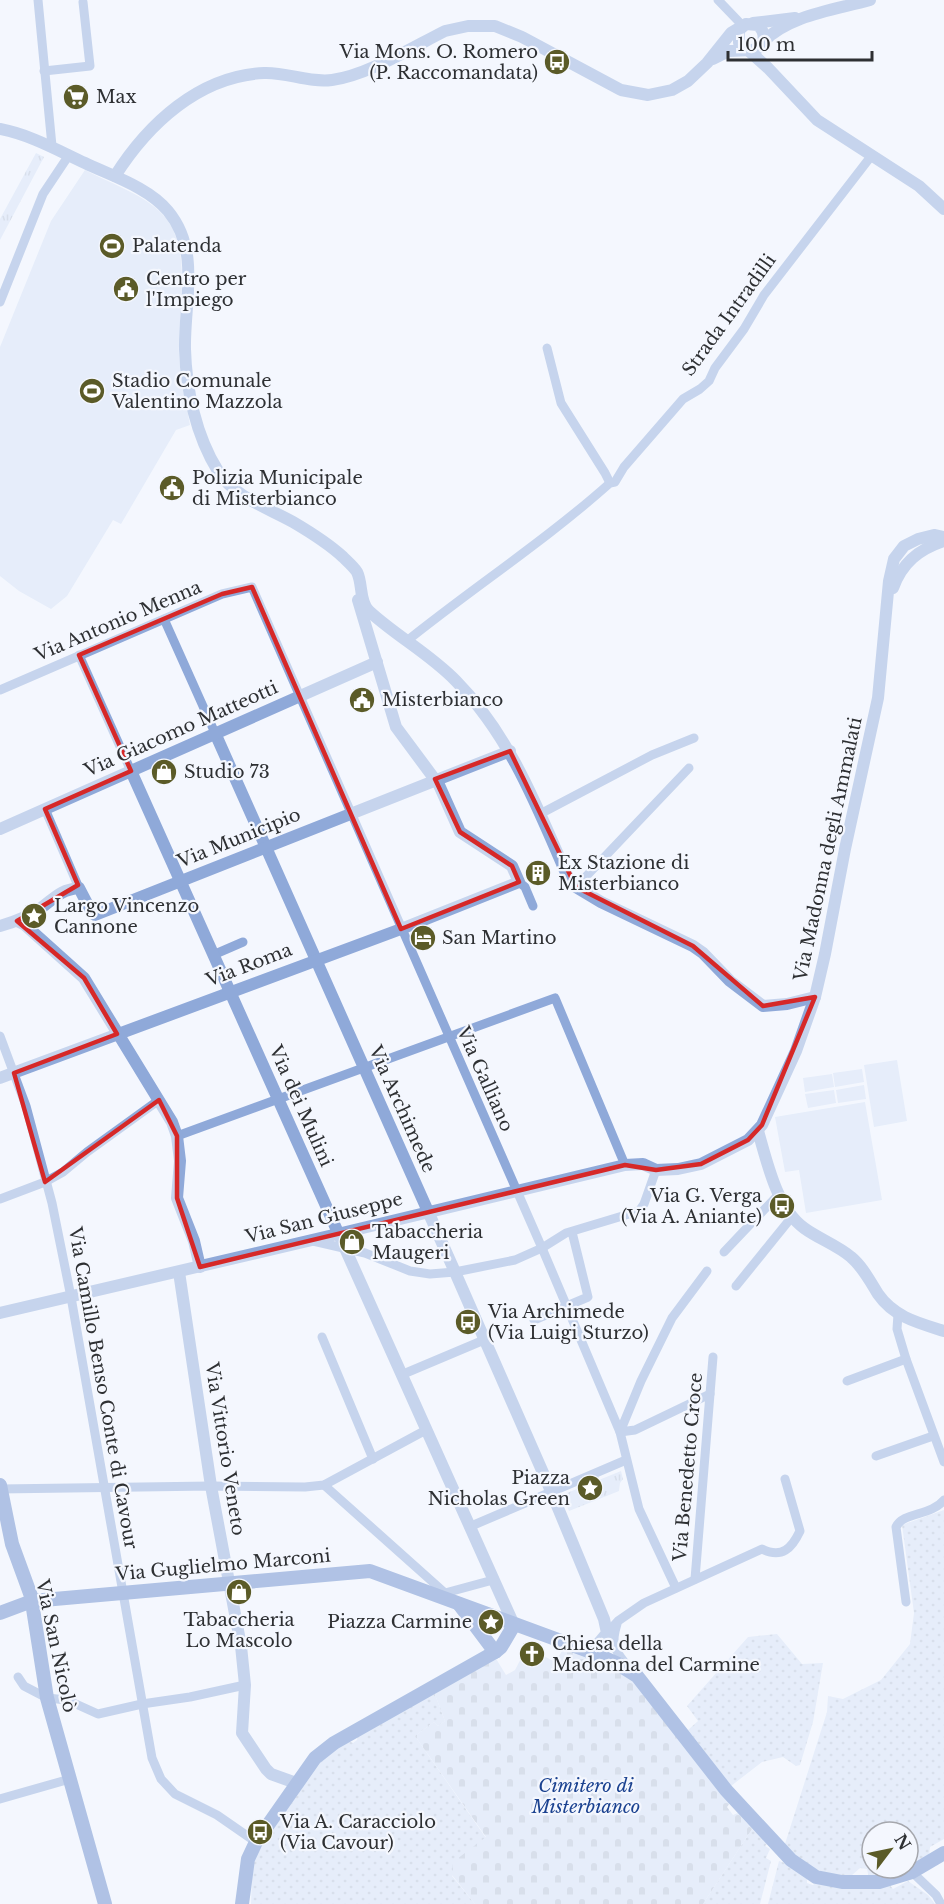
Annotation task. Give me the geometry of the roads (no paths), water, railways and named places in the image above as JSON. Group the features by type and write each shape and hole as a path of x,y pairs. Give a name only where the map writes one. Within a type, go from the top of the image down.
{"main road":[{"name":"Via San Nicolò","path":"0,1488 12,1544 32,1601 47,1698 105,1904"},
{"name":"Via Guglielmo Marconi","path":"0,1613 32,1601 370,1571 597,1655 637,1676"},
{"path":"450,1599 493,1653"},
{"path":"242,1904 248,1859 256,1842 315,1758 334,1743 493,1653 501,1647 517,1626"},
{"path":"637,1676 726,1790 779,1848 805,1870 825,1880 859,1883 881,1880"},
{"path":"920,1867 944,1853"}],"street":[{"path":"38,0 52,146"},
{"path":"718,0 746,25 762,28 764,33 762,53 768,68"},
{"path":"707,63 729,51 756,50 782,27 811,16 870,0"},
{"path":"44,70 90,66 83,2"},
{"path":"116,177 134,148 149,130 172,110 205,89 228,80 265,73 316,80 341,79 456,27 483,25 508,30 621,90 639,95 659,94 688,81 707,63 721,44 746,25 811,16"},
{"path":"746,25 737,35 737,39 818,120 919,186 944,209"},
{"path":"0,129 18,132 52,146 116,177 153,197 176,221 186,242 189,262 185,348 189,386 204,442 217,469 227,483 248,498 309,533 342,556 357,572 366,609 435,661 470,696 493,724 510,751"},
{"path":"0,302 43,194 69,155"},
{"name":"Strada Intradilli","path":"408,640 442,612 536,544 610,483 615,482 624,467 683,399 709,381 715,368 744,329 764,295 872,155"},
{"path":"546,348 561,403 610,483"},
{"name":"Via Madonna degli Ammalati","path":"510,751 569,880 576,887 601,902 693,946 730,981 763,1006 787,1004 815,997 878,698 889,581 894,559 904,546 918,539 933,535 944,539"},
{"path":"350,564 362,615 396,727 439,785 460,832 512,866 514,884 525,887 533,906"},
{"name":"Via Antonio Menna","path":"0,690 222,594 252,587"},
{"name":"Via Galliano","path":"252,587 567,1306 620,1432 639,1509 676,1588"},
{"name":"Via Archimede","path":"164,619 455,1272 551,1491 610,1636"},
{"name":"Via dei Mulini","path":"79,655 491,1576 517,1626"},
{"name":"Via Giacomo Matteotti","path":"0,829 376,663"},
{"path":"540,814 652,755 694,738"},
{"name":"Via Municipio","path":"80,888 95,915 510,751"},
{"path":"576,887 689,768"},
{"path":"0,926 17,921 41,907 56,894 80,888 45,809"},
{"name":"Via Roma","path":"0,1078 401,929 514,884"},
{"path":"17,921 84,978 172,1122 177,1136 180,1161 177,1198 194,1241 201,1267"},
{"path":"213,955 243,942"},
{"path":"815,997 787,1072 758,1131 770,1173 791,1218 811,1233 852,1257 880,1297 898,1314 909,1320 944,1331"},
{"path":"177,1136 555,998 625,1165"},
{"name":"Via Camillo Benso Conte di Cavour","path":"0,1036 34,1136 52,1203 71,1297 152,1758 165,1786 175,1794 218,1815 256,1842"},
{"path":"0,1199 45,1182 63,1172 159,1100"},
{"name":"Via San Giuseppe","path":"0,1313 625,1165 643,1164 656,1170 678,1169 701,1164 748,1140 758,1131"},
{"path":"748,1140 770,1173"},
{"path":"312,1240 365,1253 410,1270 430,1274 455,1272 514,1260 572,1232 639,1211 644,1204 656,1170"},
{"path":"724,1252 779,1194"},
{"path":"736,1286 791,1218"},
{"path":"534,1320 588,1297 572,1232"},
{"path":"620,1432 672,1318 707,1271"},
{"name":"Via Vittorio Veneto","path":"179,1272 211,1486 241,1646 245,1685 242,1733 266,1769 297,1783"},
{"path":"898,1314 897,1329 906,1359 944,1462"},
{"path":"322,1337 374,1459"},
{"path":"401,1375 484,1340"},
{"name":"Via Benedetto Croce","path":"695,1580 713,1357"},
{"path":"847,1382 906,1359"},
{"path":"620,1432 635,1430 710,1394"},
{"path":"0,1488 305,1487 324,1485 426,1430"},
{"path":"876,1456 933,1436"},
{"path":"469,1527 626,1460"},
{"path":"597,1655 618,1621 644,1603 762,1549 770,1553 780,1553 794,1545 800,1531 785,1479"},
{"path":"324,1485 450,1599 491,1576"},
{"path":"906,1602 896,1527 903,1519 932,1510 944,1500"},
{"path":"603,1618 618,1621"},
{"path":"610,1636 620,1656 637,1676"},
{"path":"18,1677 24,1686 47,1698 67,1700 98,1714 245,1685"},
{"path":"0,1799 70,1779"},
{"path":"920,1880 936,1895 941,1904"}],"place":[{"name":"Via Mons. O. Romero (P. Raccomandata)","path":"557,62"},
{"name":"Max","path":"76,97"},
{"name":"Palatenda","path":"112,246"},
{"name":"Centro per l'Impiego","path":"126,289"},
{"name":"Stadio Comunale Valentino Mazzola","path":"92,391"},
{"name":"Polizia Municipale di Misterbianco","path":"172,488"},
{"name":"Misterbianco","path":"362,700"},
{"name":"Studio 73","path":"164,772"},
{"name":"Ex Stazione di Misterbianco","path":"538,873"},
{"name":"Largo Vincenzo Cannone","path":"34,916"},
{"name":"San Martino","path":"423,938"},
{"name":"Via G. Verga (Via A. Aniante)","path":"782,1206"},
{"name":"Tabaccheria Maugeri","path":"352,1242"},
{"name":"Via Archimede (Via Luigi Sturzo)","path":"468,1322"},
{"name":"Piazza Nicholas Green","path":"590,1488"},
{"name":"Tabaccheria Lo Mascolo","path":"239,1592"},
{"name":"Piazza Carmine","path":"491,1622"},
{"name":"Chiesa della Madonna del Carmine","path":"532,1654"},
{"name":"Via A. Caracciolo (Via Cavour)","path":"260,1832"}],"park label":[{"name":"Cimitero di Misterbianco","path":"586,1796"}]}
